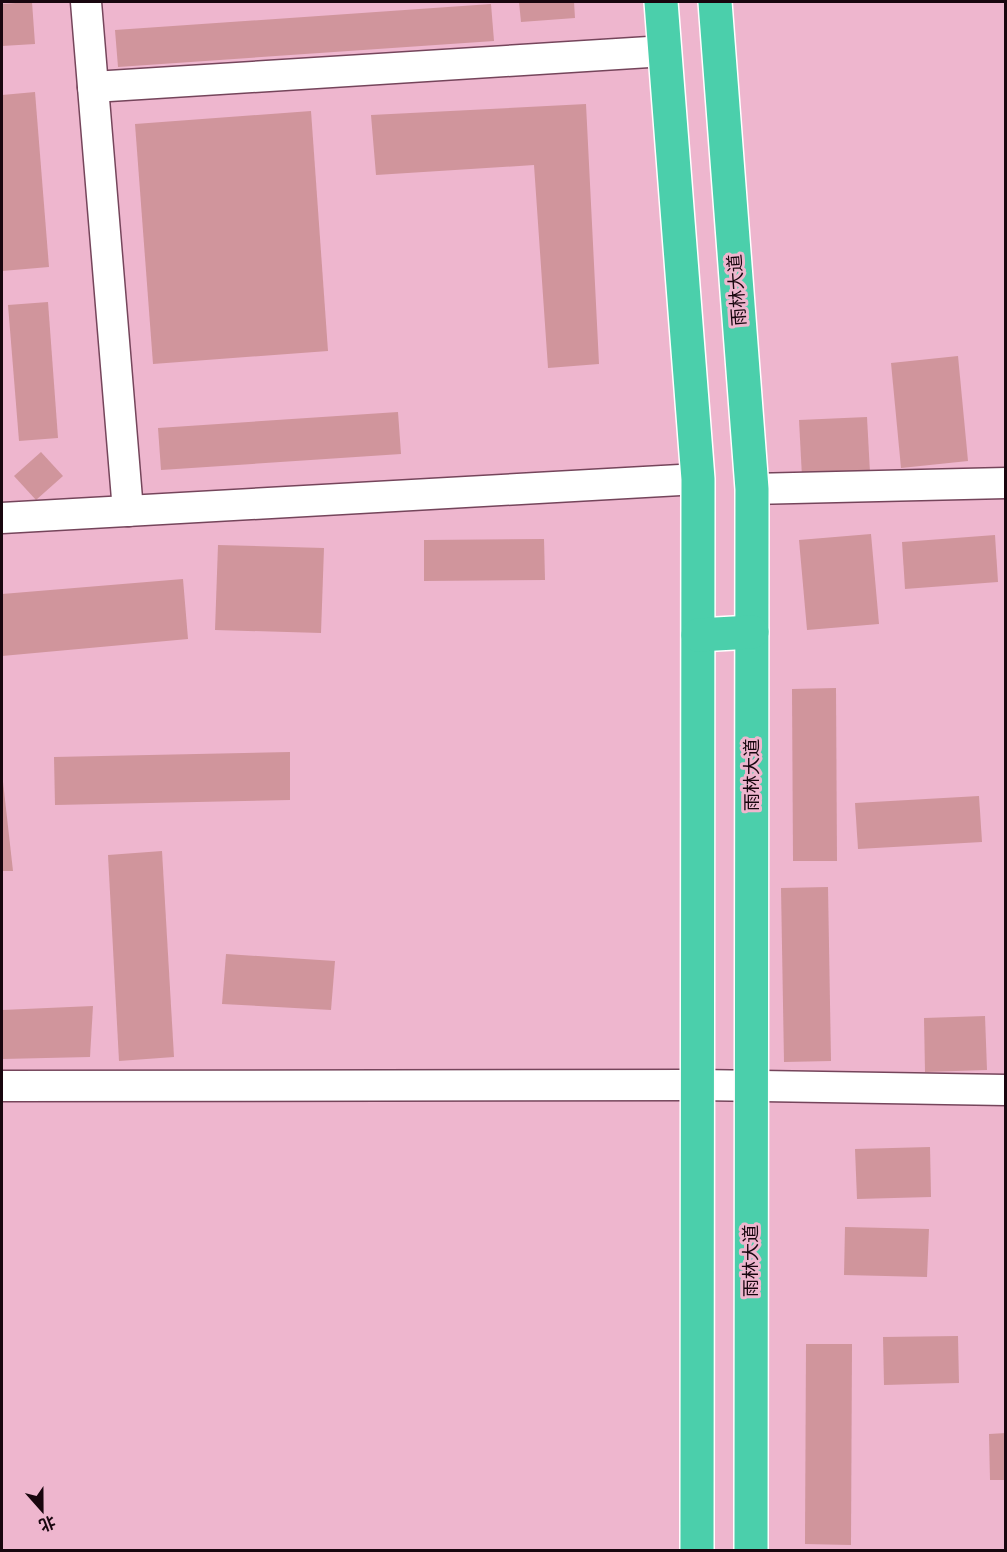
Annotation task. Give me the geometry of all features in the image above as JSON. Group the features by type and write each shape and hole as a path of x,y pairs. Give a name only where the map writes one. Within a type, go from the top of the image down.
{"highway":[{"path":"661,2 698,479 697,1551"},
{"name":"雨林大道","path":"715,2 752,489 751,1551"},
{"path":"698,635 752,632"}],"street":[{"path":"86,2 128,511"},
{"path":"93,87 665,51"},
{"path":"2,518 698,479"},
{"path":"752,489 1005,483"},
{"path":"2,1086 697,1085 1005,1090"}],"building":[{"path":"32,2 35,44 2,46 2,4"},
{"path":"519,2 574,2 575,18 521,22"},
{"path":"491,4 494,41 118,67 115,30"},
{"path":"35,92 49,267 2,271 2,95"},
{"path":"586,104 599,364 548,368 534,165 376,175 371,115"},
{"path":"311,111 328,351 153,364 135,124"},
{"path":"48,302 58,438 19,441 8,305"},
{"path":"958,356 968,461 901,468 891,363"},
{"path":"398,412 401,454 161,470 158,428"},
{"path":"867,417 870,473 802,477 799,420"},
{"path":"41,452 63,476 36,500 14,476"},
{"path":"871,534 879,624 807,630 799,540"},
{"path":"995,535 998,582 905,589 902,542"},
{"path":"544,539 545,580 424,581 424,540"},
{"path":"218,545 324,548 321,633 215,630"},
{"path":"183,579 188,639 2,656 2,594"},
{"path":"836,688 837,861 793,861 792,689"},
{"path":"290,752 290,800 55,805 54,757"},
{"path":"3,782 13,871 2,871"},
{"path":"979,796 982,842 858,849 855,803"},
{"path":"162,851 174,1057 119,1061 108,855"},
{"path":"828,887 831,1061 784,1062 781,888"},
{"path":"226,954 335,961 331,1010 222,1004"},
{"path":"93,1006 90,1057 2,1059 2,1010"},
{"path":"985,1016 987,1070 925,1072 924,1018"},
{"path":"930,1147 931,1197 857,1199 855,1149"},
{"path":"845,1227 929,1229 927,1277 844,1275"},
{"path":"958,1336 959,1383 884,1385 883,1337"},
{"path":"806,1344 852,1344 851,1545 805,1544"},
{"path":"1006,1433 1006,1480 990,1480 989,1434"}]}
